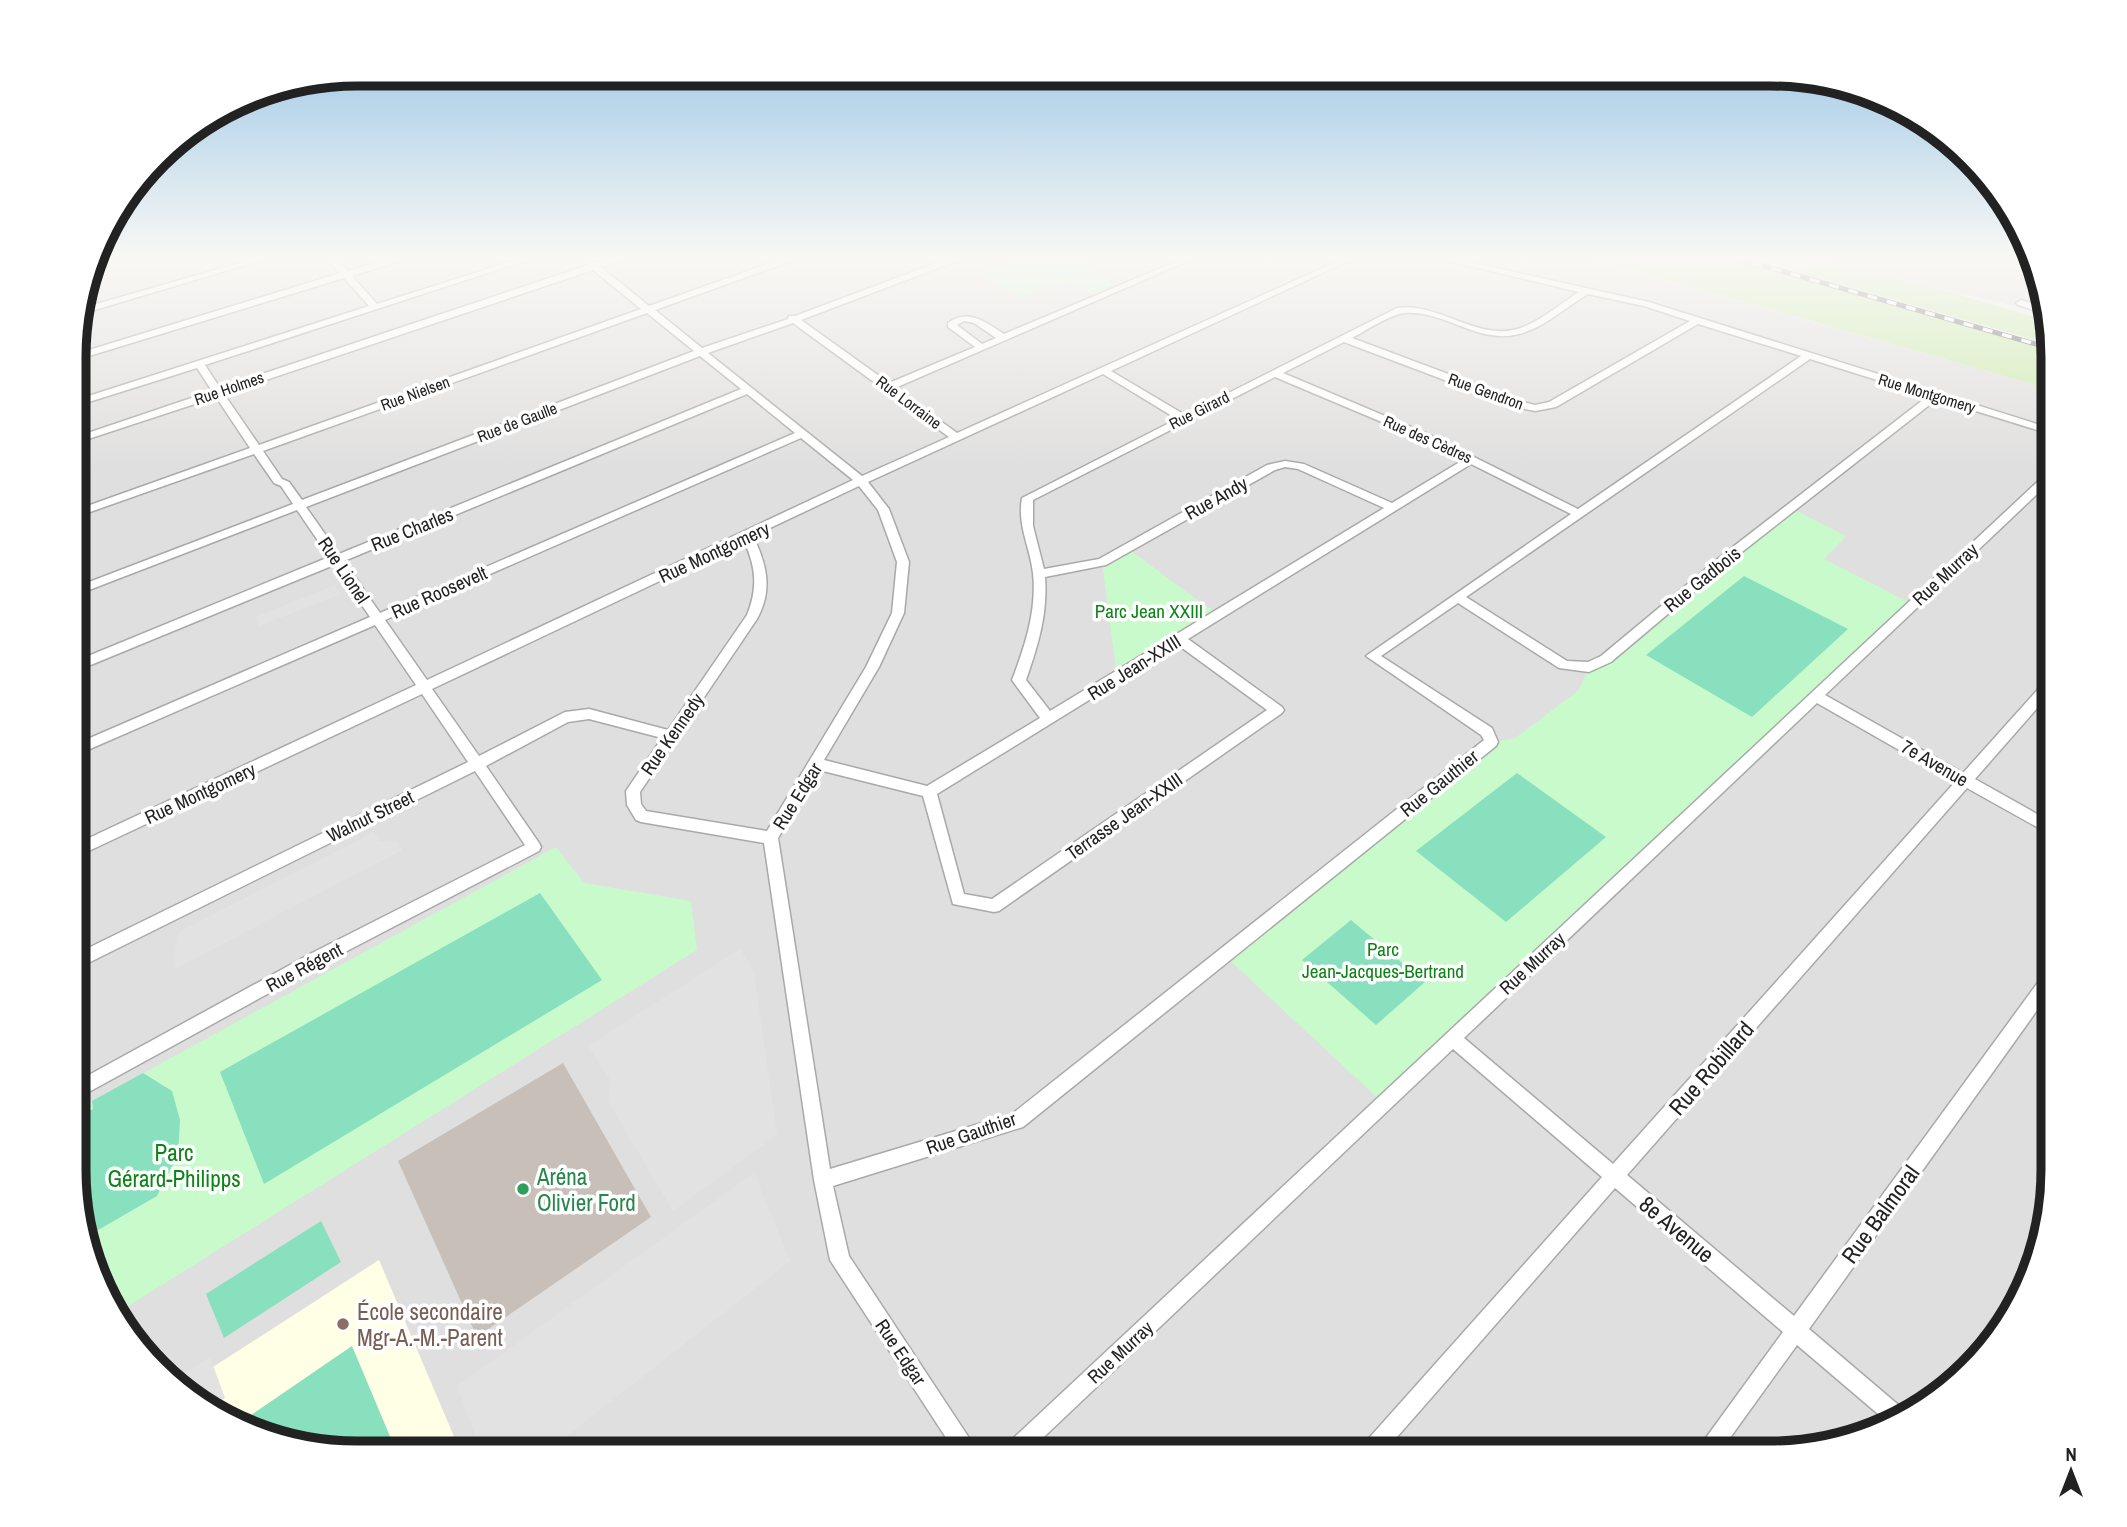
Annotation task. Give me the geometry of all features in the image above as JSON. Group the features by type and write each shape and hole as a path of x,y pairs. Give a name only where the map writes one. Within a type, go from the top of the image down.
{"street":[{"path":"86,354 169,328"},
{"path":"86,400 309,328"},
{"name":"Rue Holmes","path":"86,437 408,328"},
{"name":"Rue Nielsen","path":"86,510 594,328"},
{"name":"Rue Edgar","path":"671,328 861,481 883,509 903,562 898,613 872,667 771,838 823,1180 840,1260 960,1441"},
{"name":"Rue de Gaulle","path":"86,587 764,328"},
{"name":"Rue Lorraine","path":"806,328 957,438"},
{"path":"954,328 981,347"},
{"path":"990,328 1003,338"},
{"path":"889,387 1026,328"},
{"name":"Rue Montgomery","path":"86,846 861,481 1198,328"},
{"name":"Rue Girard","path":"1048,719 1019,680 1036,635 1040,574 1023,512 1027,498 1363,328"},
{"name":"Rue Girard","path":"1476,328 1486,332 1518,332 1524,328"},
{"name":"Rue Gendron","path":"1343,338 1520,405 1535,408 1552,405 1684,328"},
{"name":"Rue Montgomery","path":"1719,328 2041,428"},
{"name":"Rue Gauthier","path":"823,1180 1017,1121 1491,741 1487,732 1372,656 1808,356"},
{"name":"Rue Lionel","path":"199,364 278,481 285,484 534,847"},
{"path":"1106,372 1183,418"},
{"name":"Rue des Cèdres","path":"1274,373 1472,459 1578,513"},
{"name":"Rue Charles","path":"86,662 748,390"},
{"name":"Rue Gadbois","path":"1457,597 1564,666 1589,667 1606,659 1729,556 1934,396"},
{"name":"Rue Roosevelt","path":"86,746 803,433"},
{"name":"Rue Jean-XXIII","path":"929,792 1472,459"},
{"name":"Rue Andy","path":"1040,574 1102,562 1271,467 1285,464 1300,466 1393,508"},
{"name":"Rue Murray","path":"1025,1441 2041,483"},
{"name":"Rue Kennedy","path":"747,536 760,561 760,602 633,791 634,805 641,816 771,838"},
{"name":"Terrasse Jean-XXIII","path":"929,792 957,899 994,906 1277,710 1179,639"},
{"name":"Rue Robillard","path":"1380,1441 2041,694"},
{"name":"7e Avenue","path":"1816,696 2041,823"},
{"name":"Walnut Street","path":"86,957 477,764 565,716 589,714 672,736"},
{"path":"817,764 929,792"},
{"name":"Rue Régent","path":"86,1086 316,959 534,847"},
{"name":"Rue Balmoral","path":"1716,1441 2041,992"},
{"name":"8e Avenue","path":"1452,1038 1892,1412"}],"shaded area":[{"path":"87,328 1835,328 2041,387 2039,1206 2021,1274 1996,1321 1962,1362 1906,1405 1857,1427 1788,1441 339,1441 270,1427 206,1396 165,1362 122,1306 100,1257 86,1188"},
{"path":"335,585 341,594 259,626 255,617"},
{"path":"374,832 380,841 398,842 402,850 175,969 173,959 179,932"},
{"path":"740,949 754,973 777,1135 673,1211 608,1101 611,1081 588,1046"},
{"path":"754,1173 790,1261 560,1441 478,1441 457,1386"},
{"name":"École secondaire Mgr-A.-M.-Parent","path":"379,1260 456,1441 339,1441 304,1436 253,1421 221,1405 189,1383"},
{"path":"210,1357 225,1398 218,1403 180,1376"}],"green space":[{"path":"1837,328 1973,328 2041,348 2041,387"},
{"path":"1994,328 2040,328 2041,342"},
{"name":"Parc Jean-Jacques-Bertrand","path":"1791,508 1846,536 1824,559 1910,603 1383,1103 1224,955 1491,742 1514,739 1579,690 1589,667"},
{"name":"Parc Jean XXIII","path":"1127,548 1218,615 1117,677 1102,562"},
{"path":"1744,576 1848,629 1752,717 1646,655"},
{"path":"1517,773 1606,837 1506,922 1416,851"},
{"name":"Parc Gérard-Philipps","path":"556,847 584,883 691,901 697,950 124,1309 106,1274 91,1223 86,1188 86,1105"},
{"path":"540,893 602,980 264,1184 220,1072"},
{"path":"1351,920 1425,982 1376,1025 1302,960"},
{"path":"143,1073 172,1091 180,1120 178,1155 157,1196 93,1233 86,1188 86,1113 93,1109 92,1101"},
{"path":"321,1221 341,1262 224,1338 206,1294"},
{"path":"352,1346 392,1441 321,1439 287,1432 247,1418"}],"building":[{"name":"Aréna Olivier Ford","path":"563,1063 651,1217 477,1337 398,1161"}],"railway":[{"path":"1981,328 2041,346"}],"place":[{"name":"Aréna Olivier Ford","path":"523,1189"},
{"name":"École secondaire Mgr-A.-M.-Parent","path":"343,1324"}]}
